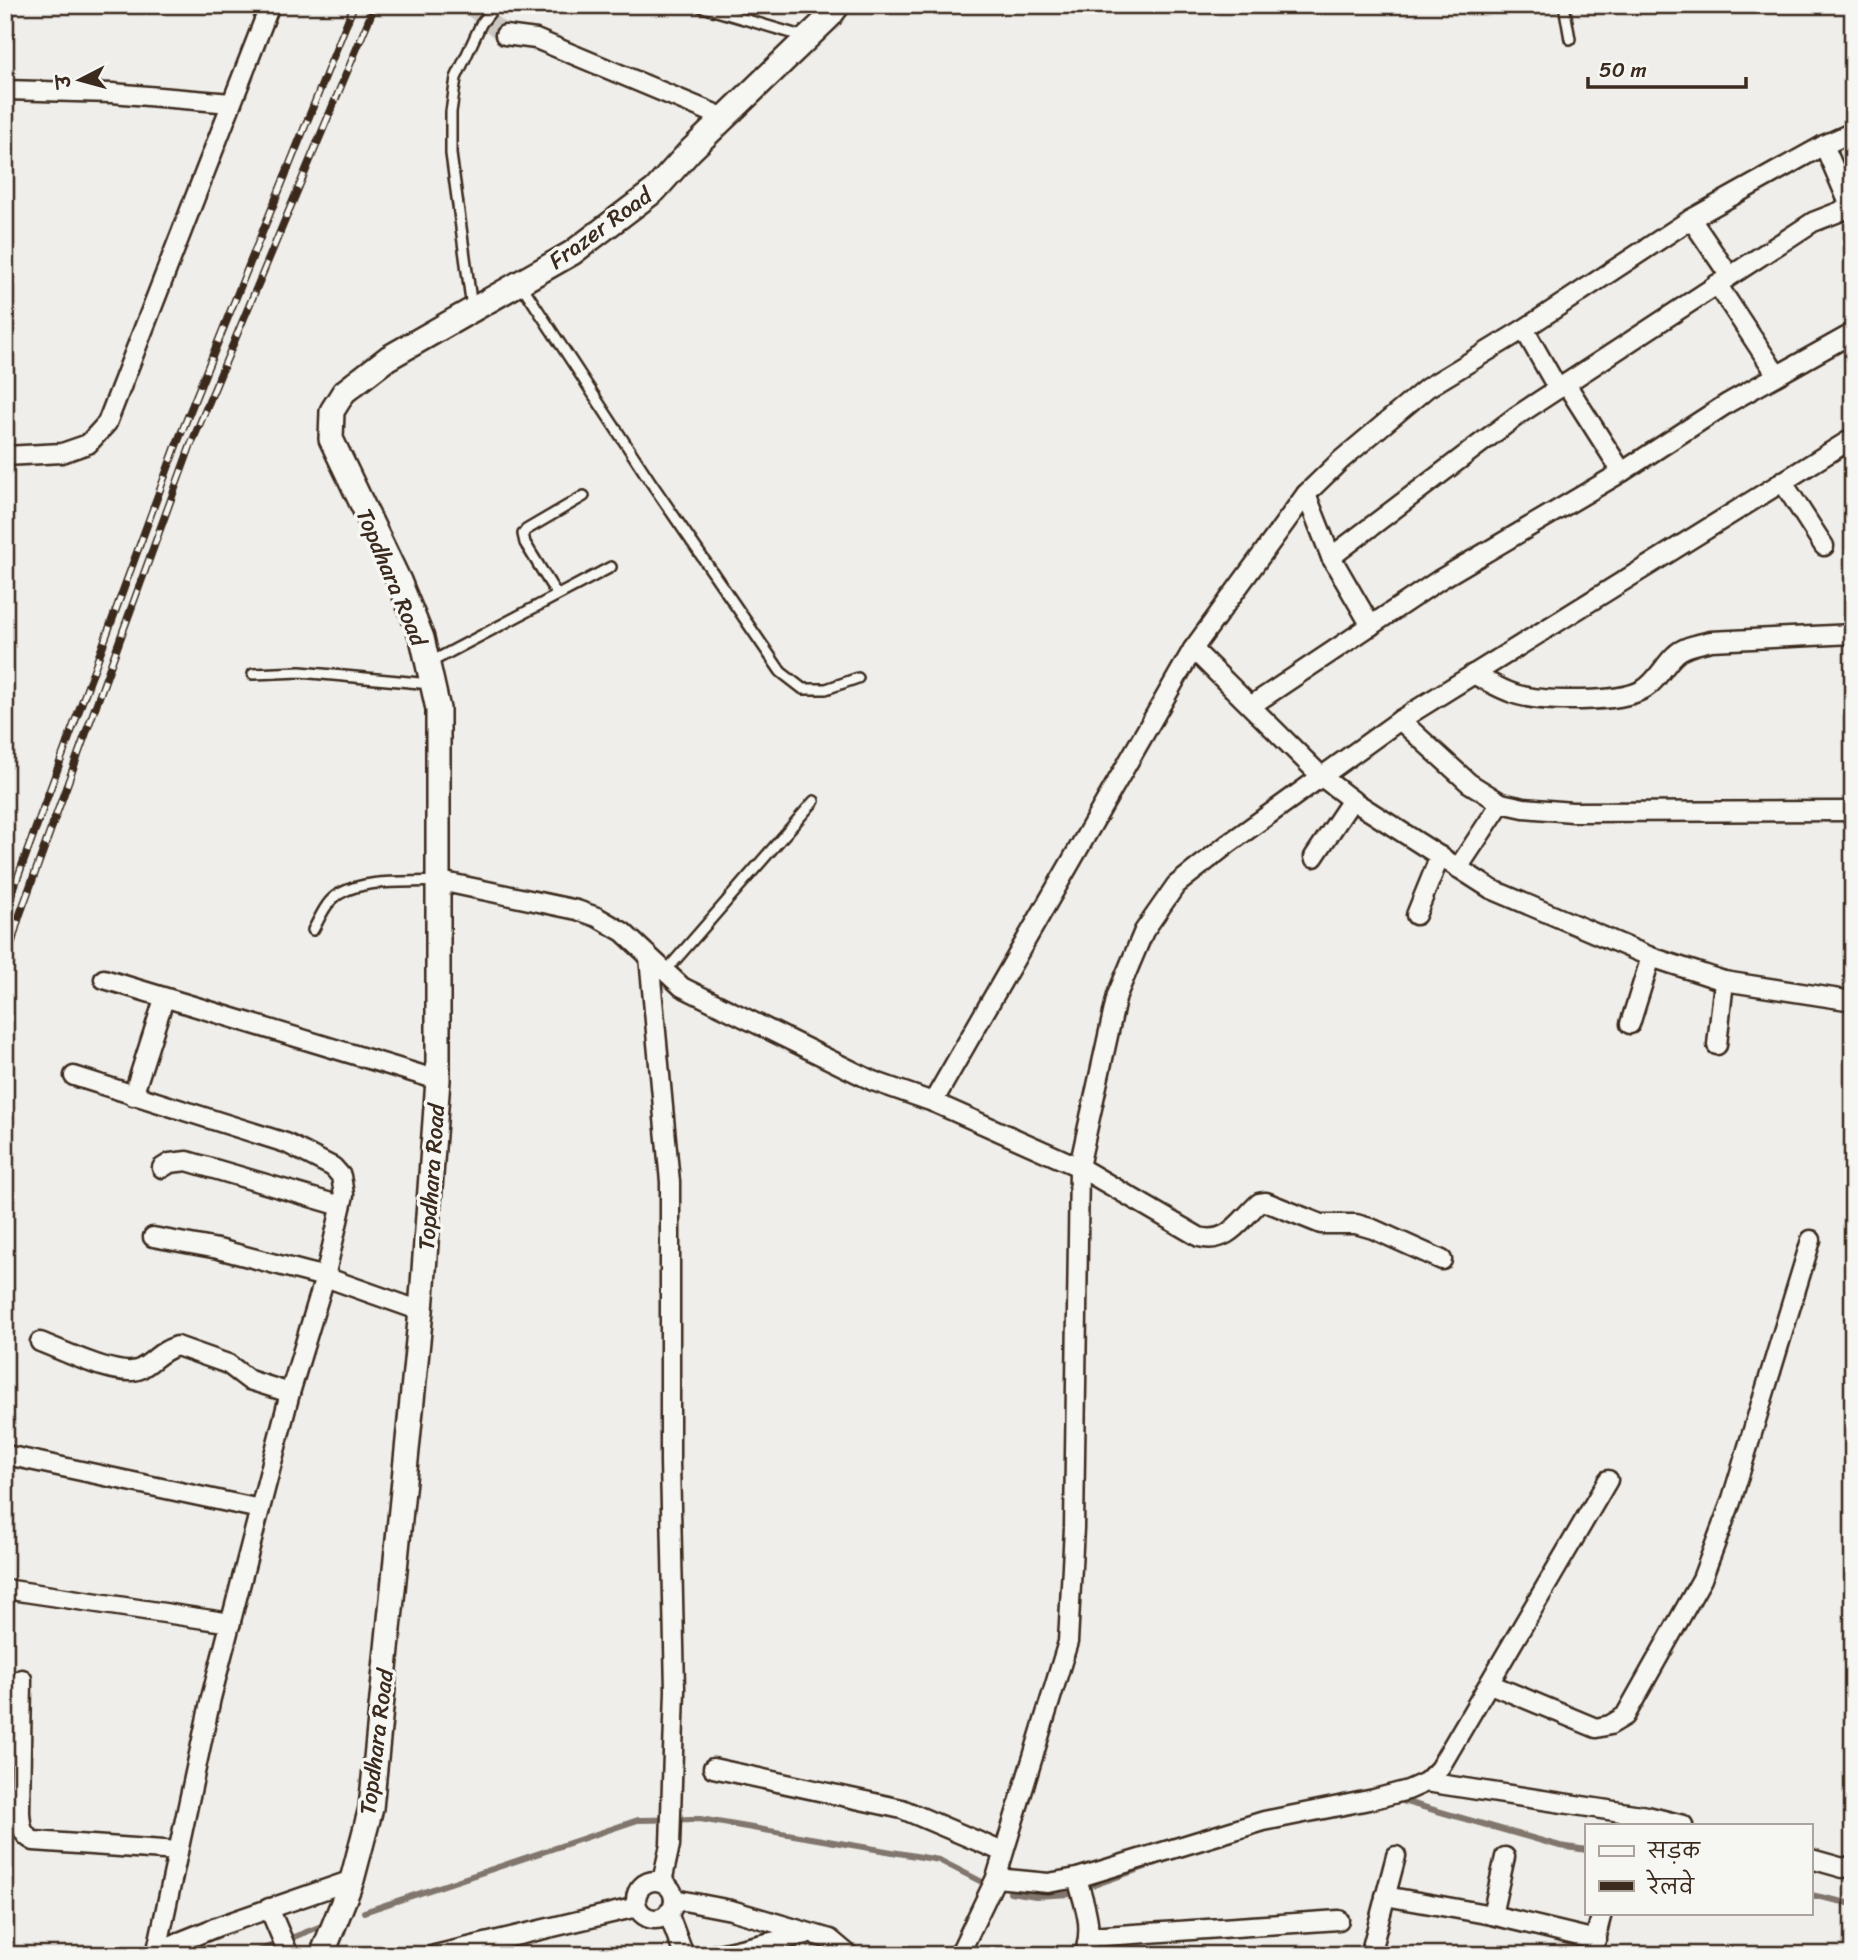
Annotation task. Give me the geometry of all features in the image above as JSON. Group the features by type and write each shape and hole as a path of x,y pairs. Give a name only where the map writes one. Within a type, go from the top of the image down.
{"street":[{"path":"5,456 62,453 88,444 107,423 270,5"},
{"name":"Frazer Road","path":"332,411 344,392 388,358 572,253 655,190 838,5"},
{"path":"505,35 536,39 725,118"},
{"path":"5,90 112,93 231,103"},
{"path":"933,1102 1193,649 1306,494 1341,460 1427,388 1524,329 1691,219 1824,145 1853,132"},
{"path":"1331,557 1518,415 1813,222 1851,211 1824,145"},
{"path":"1691,219 1777,374"},
{"path":"1524,329 1622,472"},
{"path":"1252,705 1439,580 1622,472 1675,436 1777,374 1853,333"},
{"name":"Topdhara Road","path":"322,1955 352,1880 371,1808 421,1311 439,1080 438,709 422,638 399,581 331,439 332,411"},
{"path":"959,1955 996,1878 1068,1643 1074,1528 1079,1167 1118,995 1144,931 1176,885 1228,844 1400,720 1782,481 1852,441"},
{"path":"1782,481 1824,546"},
{"path":"1306,494 1331,557 1371,626"},
{"path":"1473,674 1517,695 1545,699 1627,696 1643,690 1665,669 1676,653 1702,643 1853,634"},
{"path":"1193,649 1322,777 1352,800 1491,889 1651,957 1724,981 1853,1001"},
{"path":"1400,720 1469,783 1501,803 1524,808 1573,812 1853,811"},
{"path":"1314,857 1352,800"},
{"path":"1458,868 1501,803"},
{"path":"1416,915 1440,856"},
{"path":"440,881 577,910 597,917 623,932 682,987 873,1081 933,1102 1079,1167 1199,1237 1219,1238 1231,1232 1259,1203 1266,1202 1321,1224 1356,1224 1373,1229 1442,1260"},
{"path":"649,957 670,1182 670,1462 675,1690 673,1803 670,1845 662,1882"},
{"path":"1630,1024 1651,957"},
{"path":"104,979 439,1080"},
{"path":"1717,1045 1724,981"},
{"path":"133,1096 164,999"},
{"path":"74,1076 286,1143 333,1167 341,1176 344,1195 325,1277 290,1392 211,1698 157,1953"},
{"path":"162,1168 170,1163 187,1161 341,1206"},
{"path":"153,1237 218,1249 325,1277 421,1311"},
{"path":"1490,1684 1596,1728 1610,1725 1625,1716 1702,1579 1731,1502 1811,1240"},
{"path":"40,1342 121,1372 140,1369 160,1352 177,1346 228,1364 249,1381 290,1392"},
{"path":"11,1456 260,1509"},
{"path":"996,1878 1048,1883 1077,1878 1264,1821 1374,1800 1426,1782 1439,1769 1608,1480"},
{"path":"5,1589 231,1623"},
{"path":"22,1679 20,1812 21,1828 26,1837 34,1841 178,1851"},
{"path":"713,1768 902,1810 1003,1852"},
{"path":"1426,1782 1625,1819 1673,1824"},
{"path":"1370,1955 1396,1856"},
{"path":"1492,1915 1505,1857"},
{"path":"1812,1859 1843,1868 1853,1865"},
{"path":"1077,1878 1090,1924 1090,1937 1084,1955"},
{"path":"157,1953 269,1908 352,1880"},
{"path":"684,1955 671,1906 668,1886 662,1882 647,1882 641,1886 636,1900 642,1913 655,1919 671,1906 731,1910 830,1939 849,1955"},
{"path":"1385,1896 1492,1915 1594,1947 1602,1914"},
{"path":"435,1955 638,1907"},
{"path":"269,1908 289,1955"},
{"path":"1090,1937 1339,1920"},
{"path":"715,1955 811,1933"}],"lane":[{"path":"472,309 451,154 451,112 456,78 481,24 496,5"},
{"path":"696,5 807,38"},
{"path":"1564,5 1570,39"},
{"path":"520,282 650,481 781,673 803,689 826,689 858,678"},
{"path":"557,595 523,534 584,496"},
{"path":"253,674 430,674 557,595 611,567"},
{"path":"665,972 814,801"},
{"path":"313,930 325,908 338,894 365,885 440,881"}],"waterway":[{"path":"1395,1801 1560,1846 1585,1850"},
{"path":"364,1912 638,1820 700,1819 939,1860 984,1883"},
{"path":"1094,1885 1171,1858"},
{"path":"1010,1892 1036,1896 1071,1894"},
{"path":"1812,1895 1853,1904"},
{"path":"248,1955 324,1925"}],"tunnel":[{"path":"469,5 505,35"}],"railway":[{"path":"5,912 176,446 354,5"},
{"path":"5,967 19,917 190,447 375,5"}]}
